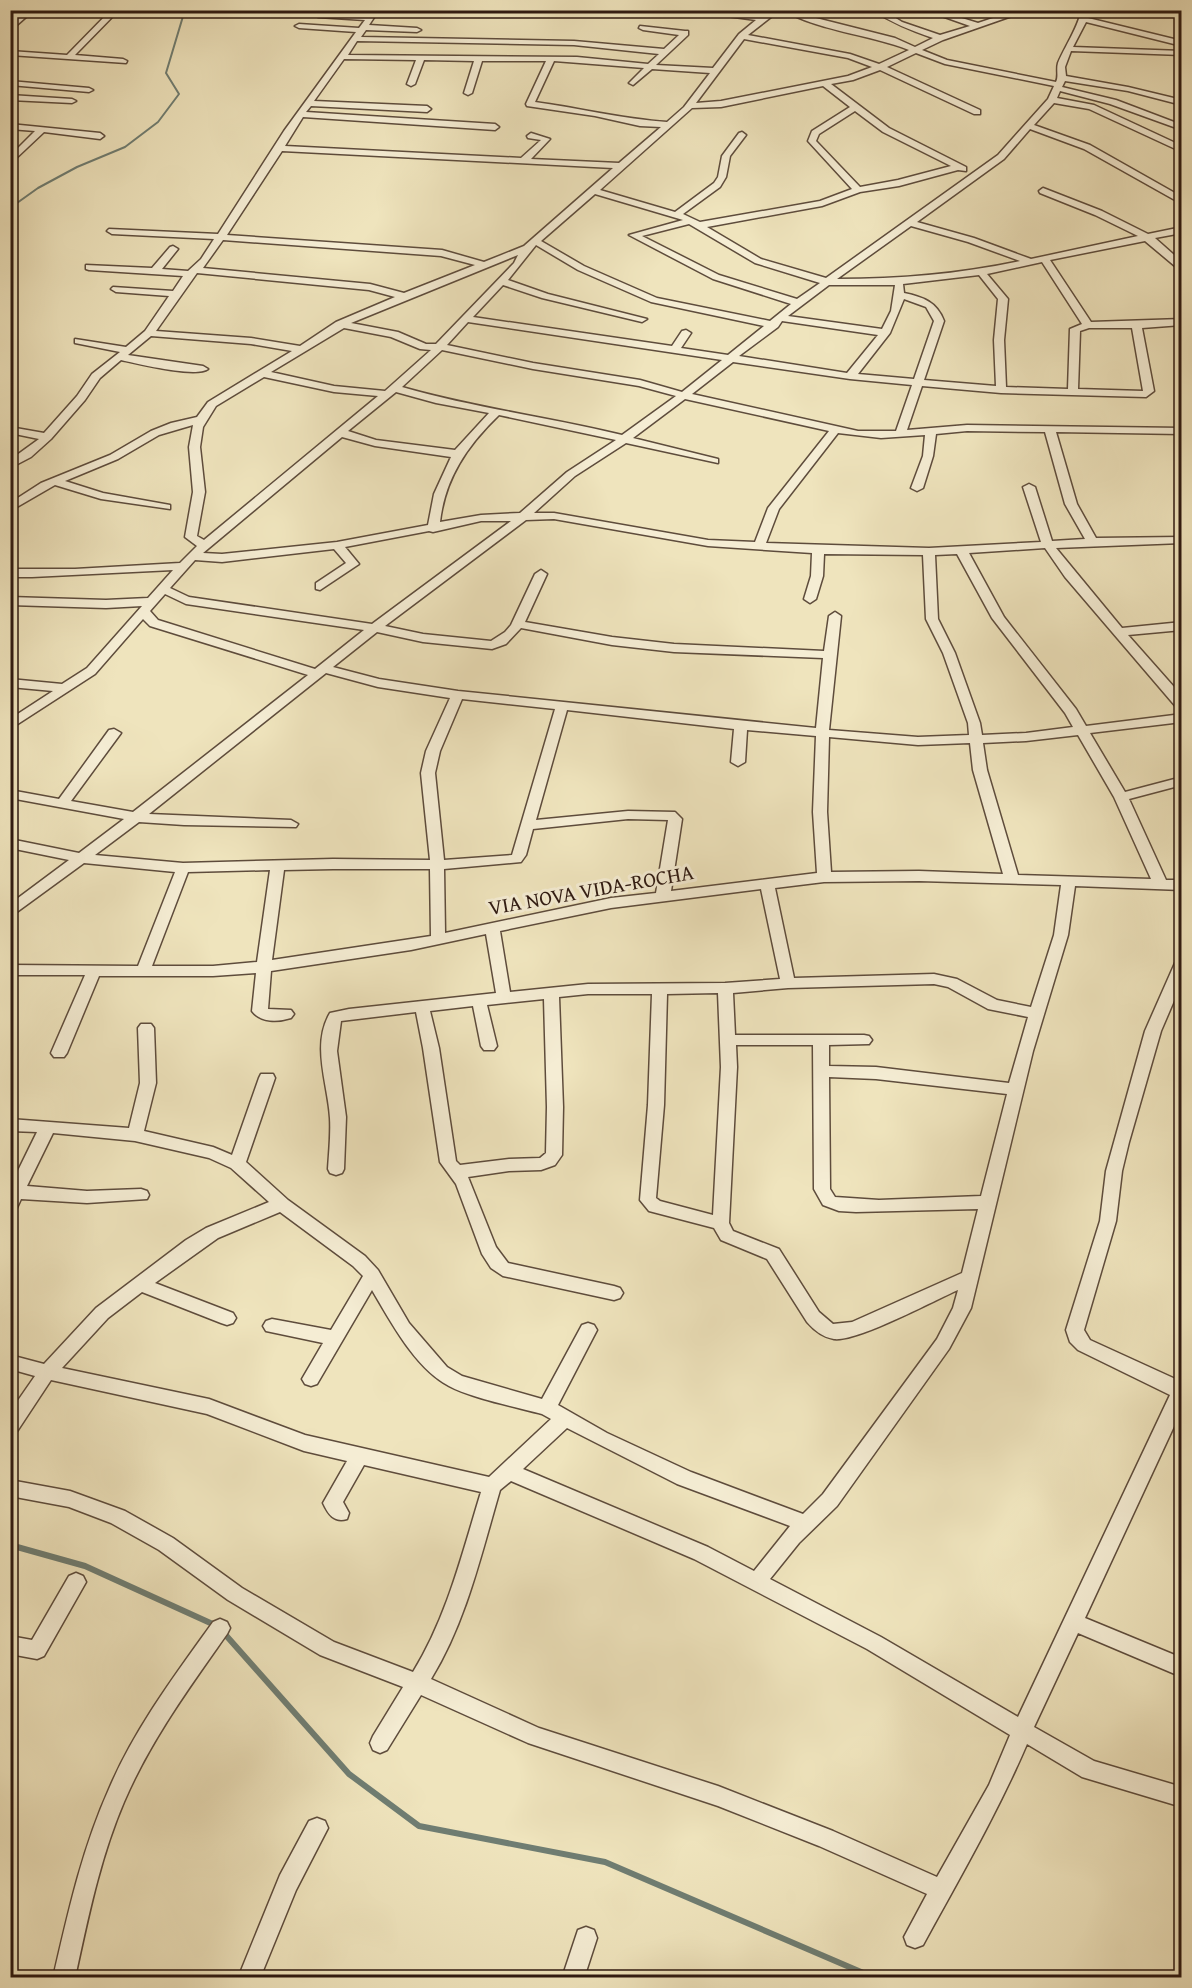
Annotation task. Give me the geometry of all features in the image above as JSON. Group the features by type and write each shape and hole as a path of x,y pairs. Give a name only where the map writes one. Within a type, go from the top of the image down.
{"street":[{"path":"10,29 31,10"},
{"path":"68,58 116,10"},
{"path":"12,463 27,455 47,437 81,398 96,376 149,333 175,294 192,272 205,261 222,237 288,131 376,10"},
{"path":"545,10 555,11"},
{"path":"686,10 763,18"},
{"path":"10,725 91,670 192,556 342,433 442,347 503,282 531,245 690,106 742,36 763,18 777,10"},
{"path":"787,10 805,18 877,35 945,62 1060,84 1128,89 1182,103"},
{"path":"875,10 888,15 899,24 940,38"},
{"path":"690,106 728,103 850,78 882,66 940,38 1026,10"},
{"path":"942,13 976,25"},
{"path":"318,15 369,18"},
{"path":"10,912 322,672 375,628 522,518 571,474 625,438 733,359 798,303 1001,157 1052,100 1060,84 1061,67 1085,15 1182,44"},
{"path":"299,26 417,30"},
{"path":"633,83 685,33 644,28"},
{"path":"742,36 835,52 882,66 977,112"},
{"path":"355,39 574,43 667,52"},
{"path":"1069,49 1182,53"},
{"path":"10,53 123,60"},
{"path":"344,57 591,60 649,67 717,71"},
{"path":"411,84 421,58"},
{"path":"468,93 478,59"},
{"path":"551,59 530,104 595,113 640,123 670,125"},
{"path":"10,83 89,90"},
{"path":"824,83 886,130 974,175"},
{"path":"1060,84 1182,128"},
{"path":"10,97 72,101"},
{"path":"1052,100 1091,107 1182,150"},
{"path":"309,103 427,109"},
{"path":"854,108 815,133 812,141 858,190"},
{"path":"301,114 495,128"},
{"path":"10,126 100,136"},
{"path":"1029,126 1087,147 1182,201"},
{"path":"10,161 41,130"},
{"path":"676,215 717,185 722,177 726,156 742,135"},
{"path":"523,161 546,139 531,136"},
{"path":"279,148 619,166"},
{"path":"798,303 716,277 633,235 822,203 858,190 899,183 958,167"},
{"path":"594,191 676,215 695,223 758,261 828,282 898,282 981,272 1148,239 1182,230"},
{"path":"1043,192 1097,212 1148,239 1180,264"},
{"path":"912,223 971,240 1031,262"},
{"path":"112,231 442,253 483,265"},
{"path":"204,546 190,537 199,490 194,446 200,420 213,404 265,374 340,324 402,296 449,281 531,245 654,300 778,322 885,333"},
{"path":"155,271 173,249"},
{"path":"1045,260 1088,325"},
{"path":"89,267 192,272 370,287 402,296"},
{"path":"127,290 134,282 136,270"},
{"path":"981,272 1004,299 999,340 1001,390"},
{"path":"503,282 545,296 642,319"},
{"path":"850,376 885,333 900,294 898,282"},
{"path":"116,289 175,294"},
{"path":"900,294 930,305 936,311 939,321 900,434"},
{"path":"467,319 566,336 675,349 850,376 1001,390 1146,394 1149,391 1136,325"},
{"path":"1073,391 1075,329 1088,325 1182,322"},
{"path":"340,324 394,334 424,347 442,347 533,366 640,383 835,430 870,435 967,428 1182,431"},
{"path":"149,333 251,341 301,349"},
{"path":"675,349 686,333"},
{"path":"79,341 176,367 203,369"},
{"path":"265,374 334,389 391,391 497,411 625,438 714,461"},
{"path":"433,529 438,492 458,454 475,431 497,411"},
{"path":"10,508 53,481 114,457 161,431 185,422 200,420"},
{"path":"10,430 47,437"},
{"path":"759,547 774,508 835,430"},
{"path":"917,488 928,456 931,430"},
{"path":"1050,430 1071,504 1092,542"},
{"path":"342,433 375,442 458,454"},
{"path":"53,481 102,496 166,507"},
{"path":"1029,487 1048,545 1069,574 1182,705"},
{"path":"192,556 222,558 337,545 433,529 481,518 562,517 708,543 818,550 929,552 1092,542 1182,540"},
{"path":"320,586 354,564 337,545"},
{"path":"810,599 817,576 818,550"},
{"path":"961,550 998,618 1052,685 1082,731 1121,797 1161,885"},
{"path":"929,552 932,619 949,653 974,723 980,770 1012,880"},
{"path":"10,573 74,574 117,569 183,566"},
{"path":"163,589 186,600 375,628 423,638 492,645 502,641 517,624 541,574"},
{"path":"10,601 147,607"},
{"path":"147,607 154,622 164,626 322,672 459,695 741,726 918,741 977,740 1082,731 1182,718"},
{"path":"824,877 819,808 829,655 835,616"},
{"path":"517,624 612,641 674,648 829,655"},
{"path":"1118,632 1182,626"},
{"path":"10,683 62,688"},
{"path":"438,939 436,865 428,773 433,751 459,695"},
{"path":"10,843 80,858 183,868 278,865 436,865 516,859 562,706"},
{"path":"738,762 741,726"},
{"path":"62,804 114,733"},
{"path":"1121,797 1182,781"},
{"path":"10,794 135,817 291,824"},
{"path":"526,825 628,815 670,815 675,819 663,895"},
{"path":"278,865 267,950 262,967 260,1011 266,1015 286,1014"},
{"path":"143,971 183,868"},
{"name":"VIA NOVA VIDA-ROCHA","path":"10,970 213,971 262,967 348,956 492,928 549,914 663,895 824,877 919,876 1068,883 1182,885"},
{"path":"756,1583 792,1537 830,1500 943,1344 962,1308 1015,1089 1061,935 1068,883"},
{"path":"767,884 788,982"},
{"path":"492,928 504,998"},
{"path":"915,1937 996,1792 1073,1622 1180,1399 1084,1345 1076,1337 1075,1330 1103,1241 1114,1171 1152,1031 1182,963"},
{"path":"59,1053 94,971"},
{"path":"336,1169 338,1118 332,1080 329,1026 335,1017 598,988 724,988 788,982 944,980 993,1005 1036,1013"},
{"path":"660,988 656,1105 648,1200 655,1206 721,1222"},
{"path":"724,988 728,1040 727,1141 721,1222 726,1236 763,1247 774,1256 815,1319 828,1330 838,1332 855,1328 970,1277"},
{"path":"456,1172 509,1165 541,1164 549,1161 554,1155 555,1107 551,993"},
{"path":"479,1001 489,1046"},
{"path":"422,1007 431,1048 448,1162 463,1182 488,1248 503,1269 614,1293"},
{"path":"135,1135 148,1083 146,1029"},
{"path":"728,1040 864,1040"},
{"path":"820,1041 822,1189 828,1200 839,1205 896,1206 987,1202"},
{"path":"822,1071 876,1073 1015,1089"},
{"path":"237,1164 267,1078"},
{"path":"10,1125 135,1135 213,1153 237,1164 282,1204 345,1250 372,1275 403,1328 441,1372 457,1382 547,1408 684,1478 806,1524"},
{"path":"48,1127 14,1198 141,1195"},
{"path":"10,1428 47,1372 84,1330 140,1284 212,1233 282,1204"},
{"path":"311,1379 372,1275"},
{"path":"140,1284 227,1318"},
{"path":"272,1326 336,1338"},
{"path":"547,1408 588,1330"},
{"path":"10,1362 181,1400 208,1407 282,1436 492,1486"},
{"path":"380,1743 436,1651 454,1612 492,1486 566,1417"},
{"path":"340,1513 332,1503 359,1456"},
{"path":"508,1471 701,1553 874,1643 1089,1770 1182,1797"},
{"path":"10,1488 70,1499 118,1518 166,1544 235,1594 327,1649 417,1683 536,1736 718,1796 825,1838 942,1890"},
{"path":"10,1645 37,1650 76,1582"},
{"path":"1073,1622 1182,1668"},
{"path":"64,1977 80,1906 116,1795 158,1715 220,1628"},
{"path":"249,1977 284,1894 317,1828"},
{"path":"573,1977 586,1938"}],"waterway":[{"path":"10,208 38,188 77,167 125,147 158,122 179,94 166,73 184,13 188,10"},
{"path":"10,1545 85,1566 217,1626"},
{"path":"223,1632 349,1774 419,1826 605,1862 875,1978"}]}
